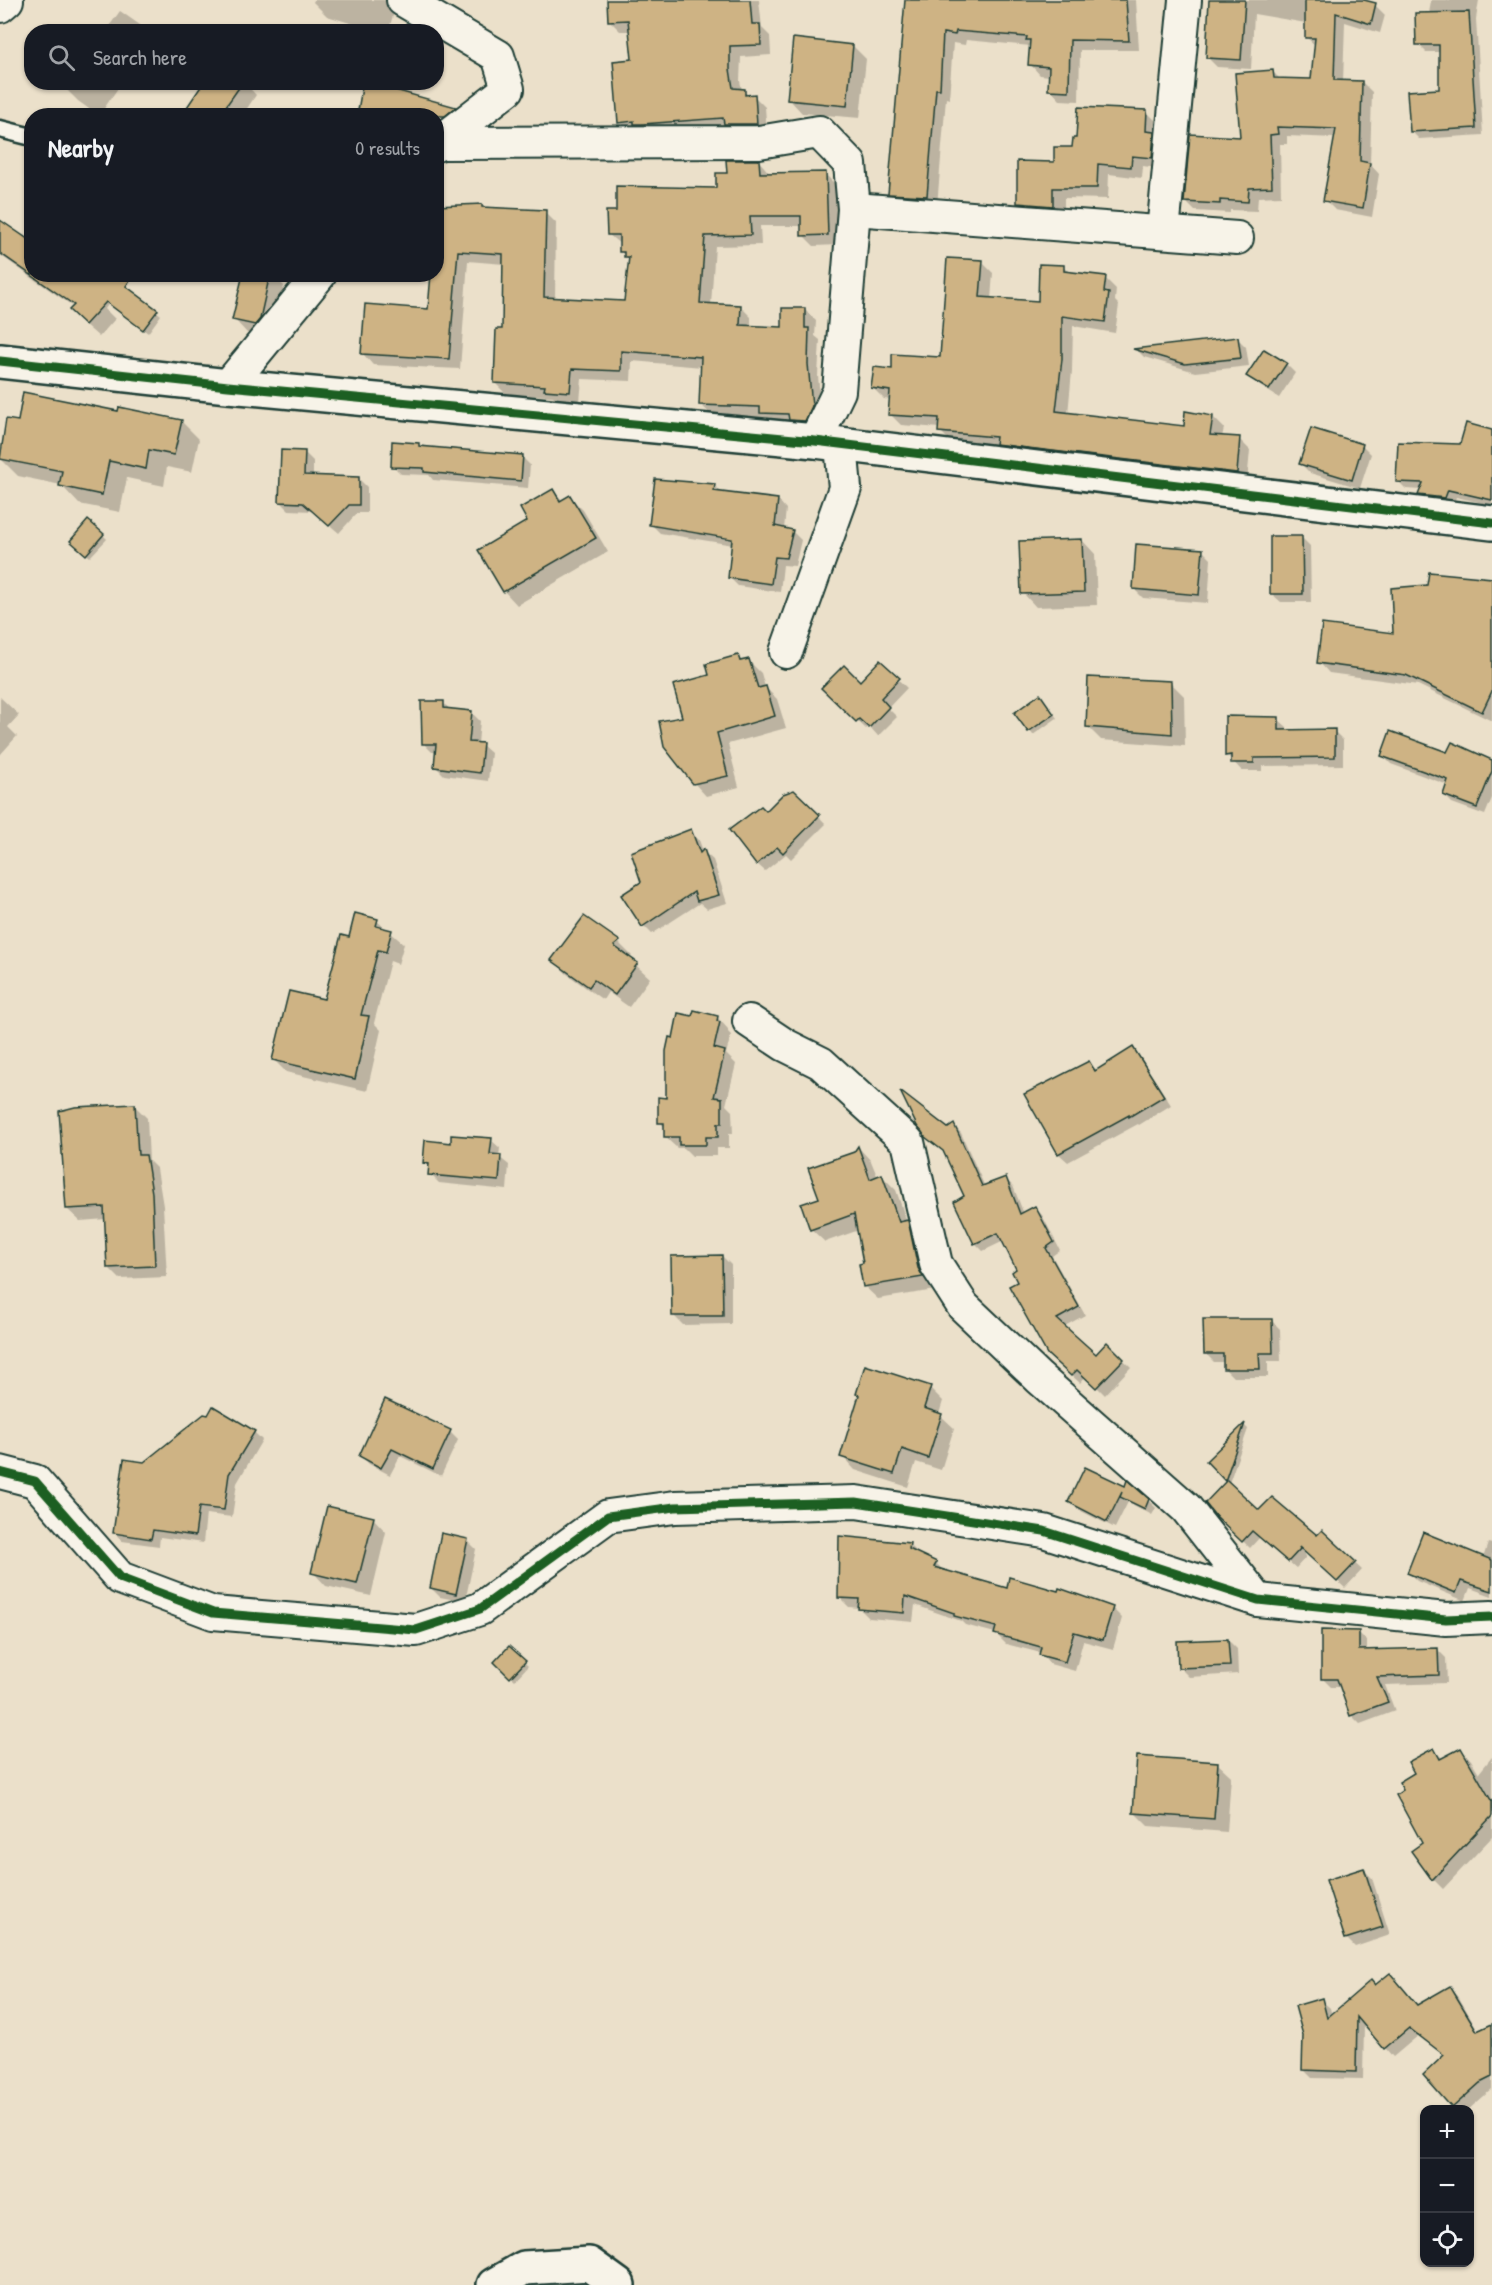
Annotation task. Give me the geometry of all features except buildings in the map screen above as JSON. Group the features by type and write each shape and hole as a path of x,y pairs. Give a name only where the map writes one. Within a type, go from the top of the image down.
{"street":[{"path":"0,6 7,0"},
{"path":"403,0 444,24"},
{"path":"1164,232 1185,0"},
{"path":"444,24 498,56 508,89 444,139"},
{"path":"444,144 759,142 819,132 850,164 855,209 839,391 828,443 845,488 786,652"},
{"path":"855,209 1237,238"},
{"path":"228,386 313,282"},
{"path":"0,362 828,443 1492,523"},
{"path":"749,1022 785,1045 821,1063 908,1142 936,1264 963,1306 1039,1378 1186,1508 1258,1600"},
{"path":"0,1472 35,1481 120,1578 213,1613 416,1629 480,1609 608,1516 675,1507 856,1502 1044,1531 1258,1600 1446,1618 1492,1617"},
{"path":"494,2285 524,2268 589,2264 618,2285"}],"lane":[{"path":"0,129 24,134"}],"cycle path":[{"path":"0,361 228,386 815,441 1492,523"},
{"path":"0,1472 35,1481 120,1578 213,1613 416,1630 480,1609 608,1516 675,1507 856,1502 1044,1531 1258,1600 1446,1619 1492,1617"}]}
